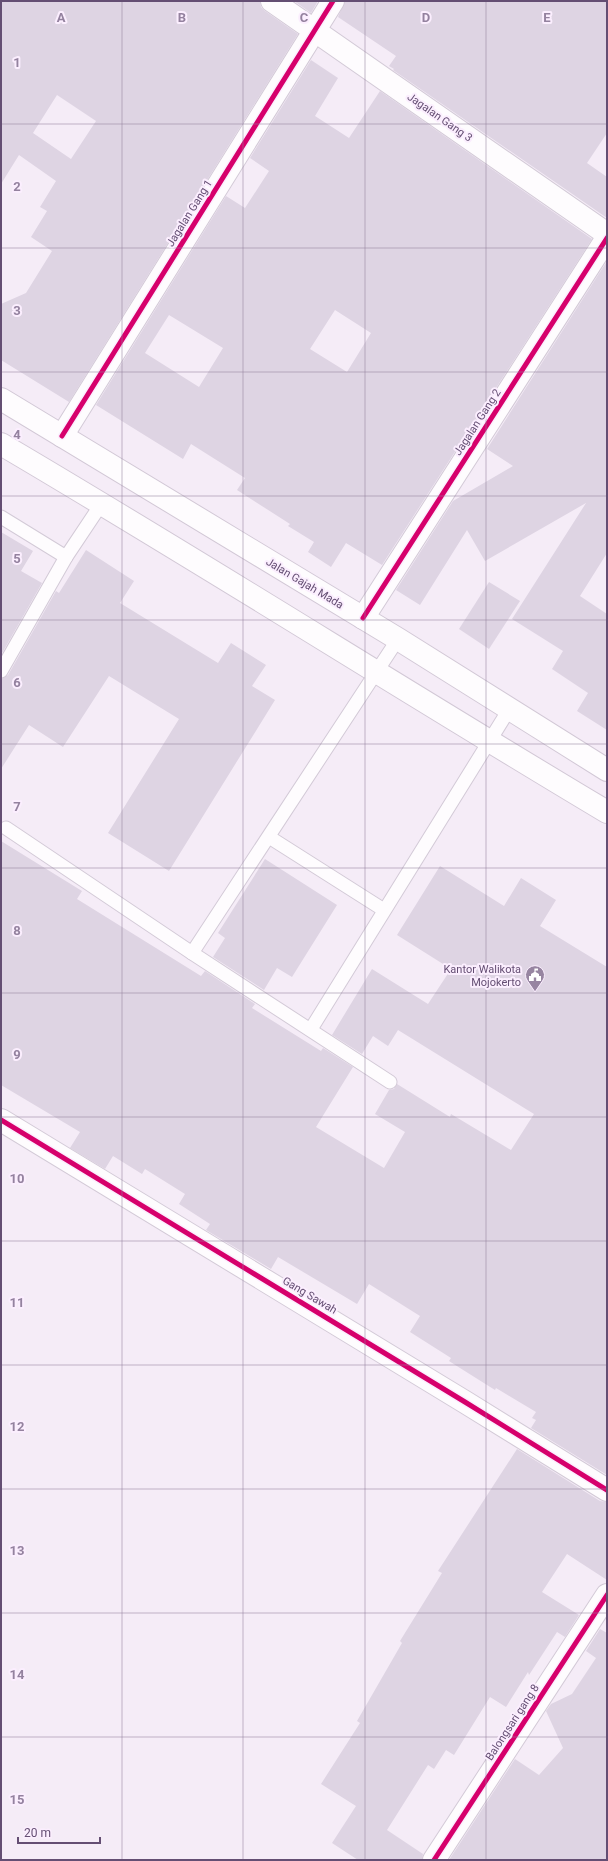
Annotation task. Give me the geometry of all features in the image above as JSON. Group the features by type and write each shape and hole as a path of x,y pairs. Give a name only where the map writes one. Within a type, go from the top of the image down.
{"street":[{"name":"Jagalan Gang 3","path":"272,1 607,234"},
{"name":"Jagalan Gang 1","path":"62,436 333,1"},
{"name":"Jagalan Gang 2","path":"363,618 607,238"},
{"name":"Jalan Gajah Mada","path":"1,398 398,639 607,770"},
{"path":"1,444 102,503 378,672 489,742 607,812"},
{"name":"Gang Sawah","path":"1,1120 607,1490"},
{"name":"Balongsari gang 8","path":"434,1860 607,1595"}],"lane":[{"path":"1,671 66,557 102,503"},
{"path":"1,517 66,557"},
{"path":"192,953 269,837 345,718 378,672 398,639"},
{"path":"311,1029 510,708"},
{"path":"6,828 192,953 311,1029 390,1082"},
{"path":"269,837 384,910"}],"building":[{"path":"1,1 260,1 261,7 265,11 298,34 69,402 1,360 1,304 26,293 52,251 31,237 47,211 40,207 56,181 19,155 1,184","holes":["57,95 96,121 71,159 33,133"]},
{"path":"294,1 318,1 311,13"},
{"path":"345,1 607,1 607,133 587,163 607,177 607,218 393,70 394,69 389,66 396,56 338,17"},
{"path":"311,60 338,78 315,116 349,138 380,91 592,239 382,565 346,543 331,567 308,552 314,542 288,526 290,524 237,490 245,478 191,444 183,459 96,405 226,196 245,208 269,171 250,158","holes":["335,310 371,333 347,372 310,349","169,315 223,348 199,387 145,353"]},
{"path":"607,261 607,553 580,596 607,614 607,730 577,711 588,693 552,669 563,651 512,619 586,503 485,561 467,530 420,605 396,590 453,501 513,466 487,449"},
{"path":"1,532 33,551 21,571 42,583 1,655"},
{"path":"86,550 134,581 120,603 218,663 231,643 266,665 252,686 275,700 169,871 108,833 179,719 109,676 63,747 29,725 1,769 1,679 8,675 56,591 59,593"},
{"path":"489,582 520,601 489,649 459,629"},
{"path":"1,841 82,891 77,899 201,976 205,971 255,1004 252,1008 321,1051 323,1048 353,1067 316,1127 384,1168 405,1132 375,1114 389,1090 394,1089 397,1084 450,1117 451,1114 511,1150 534,1114 398,1030 388,1046 373,1036 362,1054 332,1035 372,969 428,1004 451,969 397,935 440,866 504,906 521,878 556,900 540,926 607,967 607,1475 531,1428 536,1420 532,1418 536,1412 496,1388 495,1390 460,1368 449,1361 451,1358 410,1332 420,1316 369,1284 357,1304 278,1257 271,1269 206,1230 210,1224 179,1204 185,1194 145,1169 142,1174 113,1156 105,1169 70,1148 80,1132 1,1085"},
{"path":"265,859 337,905 292,977 277,968 264,990 213,957 225,938 218,933"},
{"path":"517,1449 600,1501 607,1502 607,1580 567,1554 542,1592 579,1615 565,1637 557,1632 529,1675 528,1672 506,1707 490,1697 454,1755 446,1750 434,1769 428,1765 387,1830 423,1854 422,1860 358,1860 332,1843 356,1806 321,1784 360,1723 357,1721 402,1643 400,1641 442,1573 438,1571"},
{"path":"600,1629 607,1633 607,1860 449,1860 515,1759 539,1775 563,1748 546,1711 551,1704 572,1694 596,1658 586,1651"}],"cycle path":[{"path":"62,436 333,1"},
{"path":"363,618 607,238"},
{"path":"1,1120 607,1490"},
{"path":"434,1860 607,1595"}],"place":[{"name":"Kantor Walikota Mojokerto","path":"535,992"}]}
